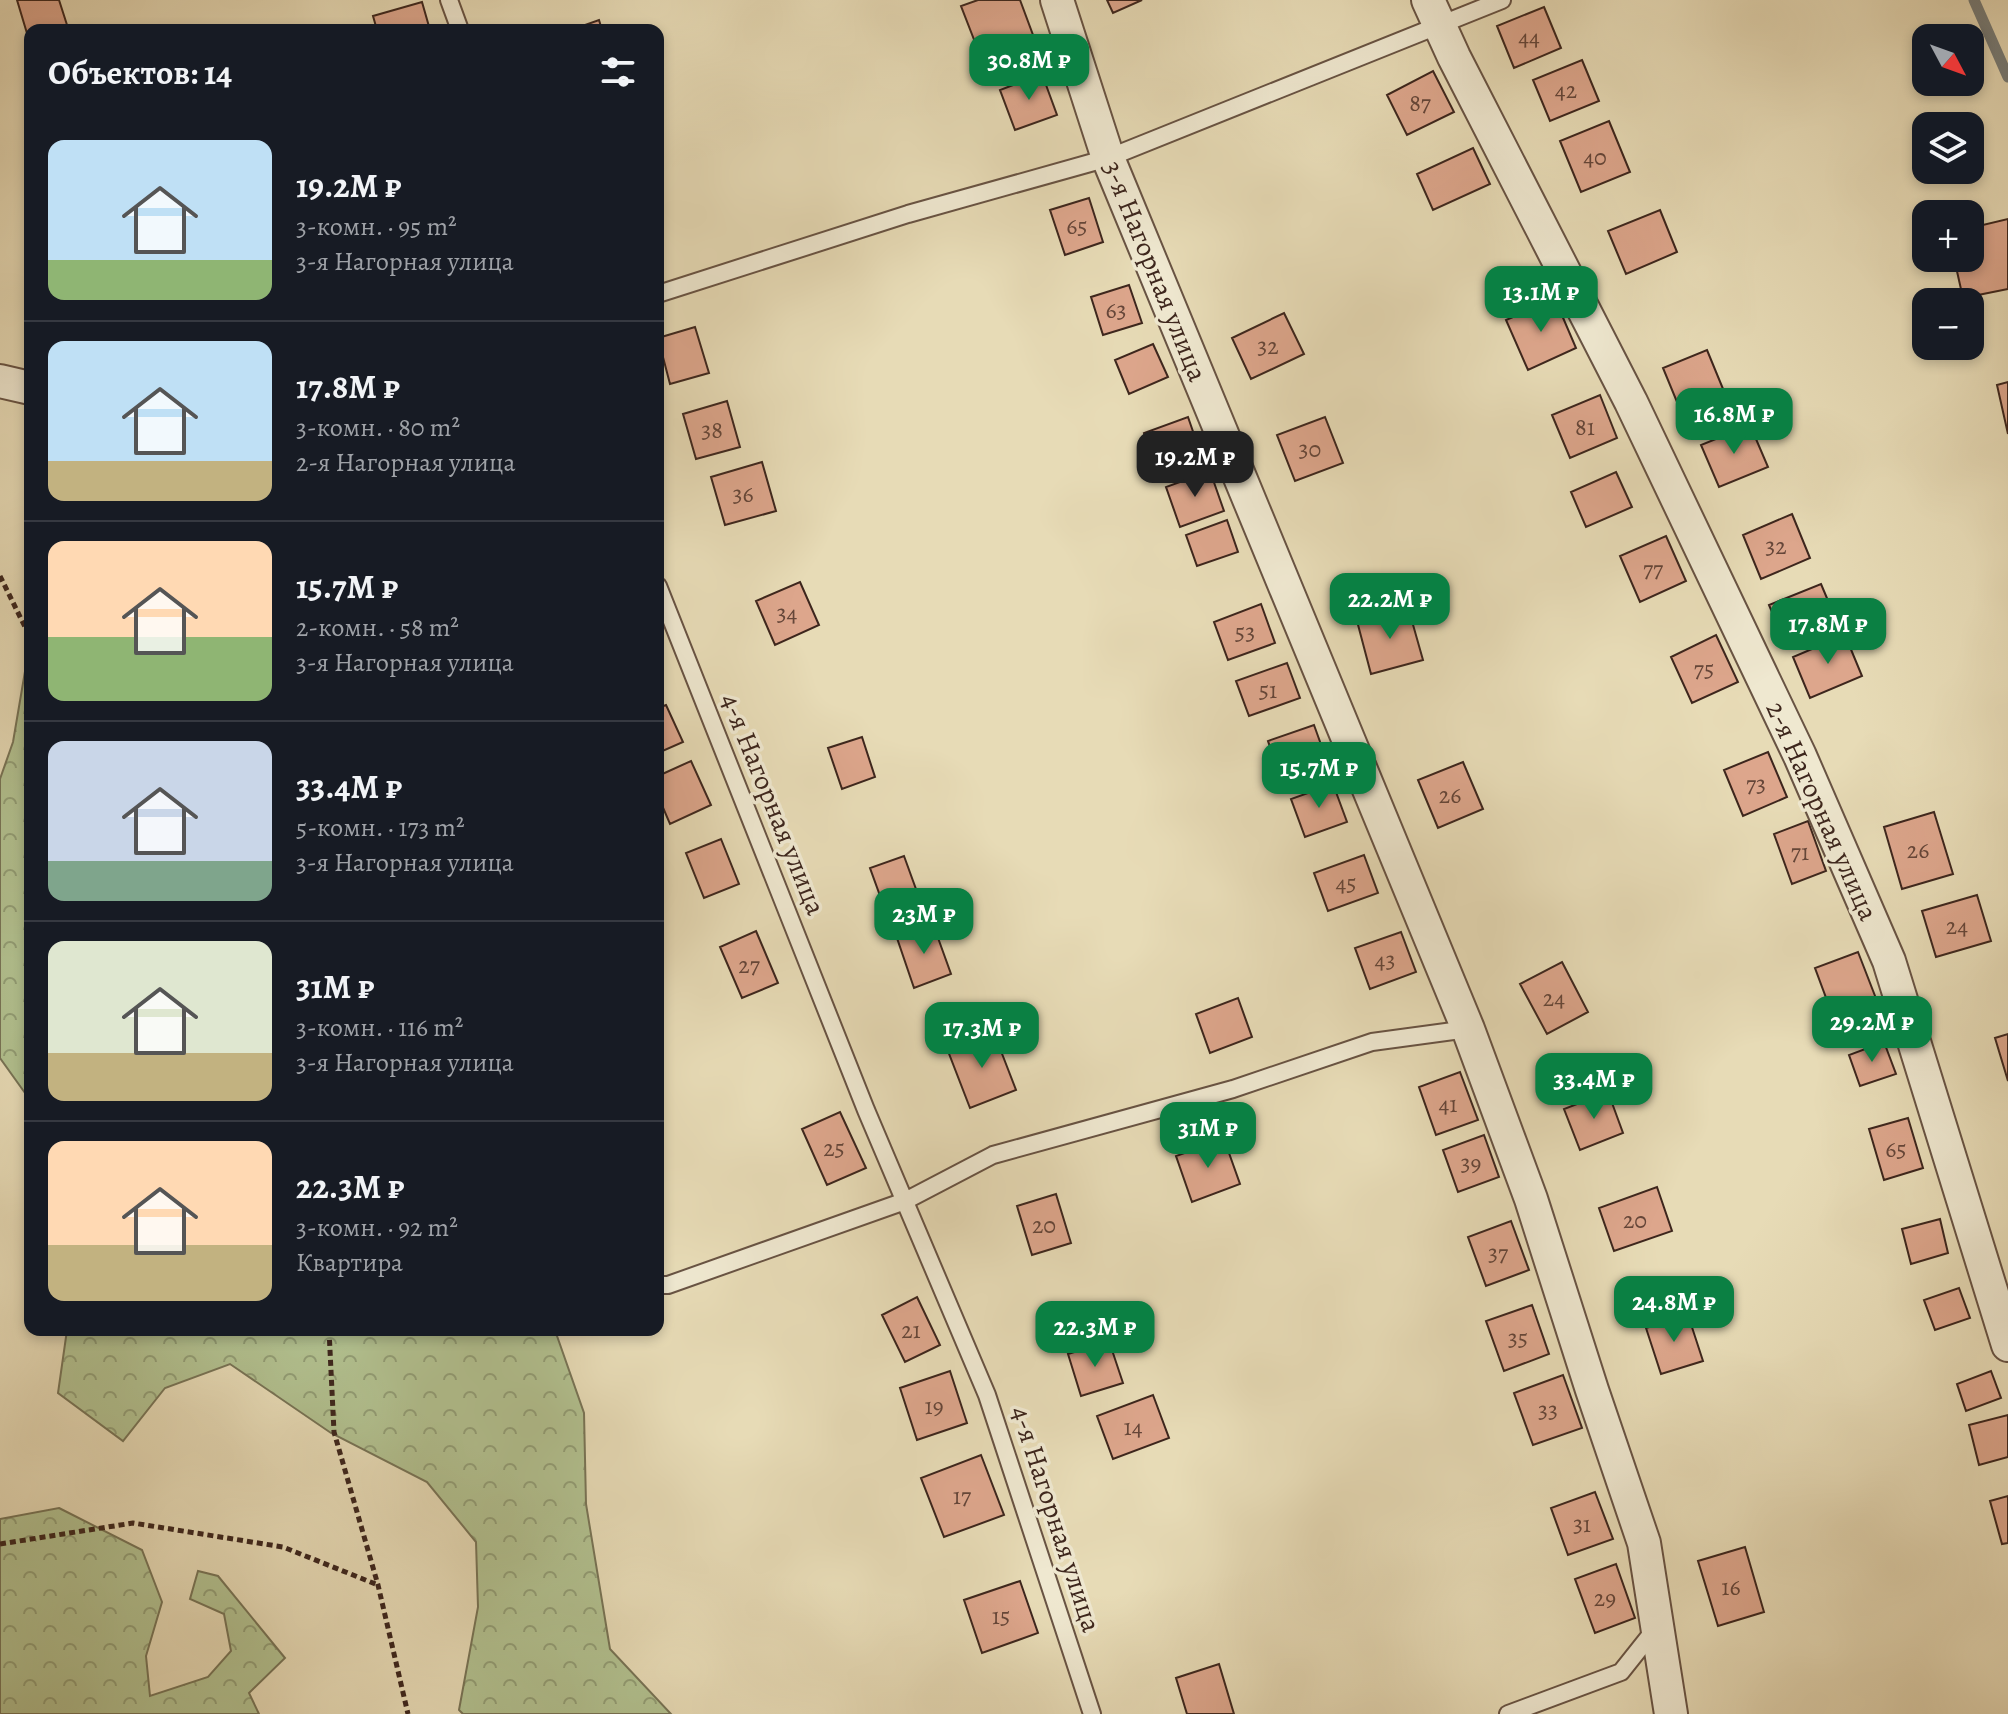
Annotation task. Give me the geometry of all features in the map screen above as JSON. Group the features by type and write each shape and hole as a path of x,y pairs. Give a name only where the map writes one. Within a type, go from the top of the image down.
{"street":[{"name":"3-я Нагорная улица","path":"1057,0 1108,158 1468,1029 1531,1199 1644,1543 1668,1699"},
{"name":"2-я Нагорная улица","path":"1434,13 1631,402 1800,756 1889,961 2008,1345"},
{"path":"0,381 24,387"}],"lane":[{"path":"449,0 458,24"},
{"path":"664,292 908,214 1108,158 1434,13 1502,0"},
{"name":"4-я Нагорная улица","path":"664,601 905,1201 987,1395 1092,1714"},
{"path":"664,1285 905,1201 993,1155 1233,1089 1372,1042 1468,1029"},
{"path":"1508,1714 1621,1672 1656,1628"},
{"path":"1668,1699 1689,1714"}],"path":[{"path":"0,576 24,625"},
{"path":"329,1336 334,1432 378,1585 408,1714"},
{"path":"0,1544 133,1523 283,1547 378,1585"}],"green space":[{"path":"24,677 24,1092 0,1058 0,779 13,742"},
{"path":"66,1336 557,1336 584,1413 586,1504 610,1649 671,1714 463,1714 459,1710 478,1607 476,1542 427,1482 331,1433 230,1364 165,1388 123,1441 58,1393"},
{"path":"59,1508 142,1550 162,1602 146,1656 150,1696 208,1677 231,1651 224,1614 190,1599 198,1571 218,1576 285,1658 249,1693 259,1714 0,1714 0,1519"}],"building":[{"path":"17,0 59,0 67,24 24,24"},
{"path":"978,0 1020,0 1033,35 980,55 961,6"},
{"path":"1107,0 1142,0 1113,13"},
{"path":"422,2 428,24 375,24 373,16"},
{"path":"1544,7 1561,48 1514,68 1497,26"},
{"path":"1582,60 1599,101 1550,121 1533,80"},
{"path":"1433,71 1454,112 1407,135 1387,95"},
{"path":"1042,74 1057,115 1015,130 1000,90"},
{"path":"1609,121 1630,172 1581,192 1560,141"},
{"path":"1473,148 1490,184 1433,210 1417,174"},
{"path":"1089,198 1103,242 1065,255 1050,210"},
{"path":"1660,210 1677,252 1626,274 1608,231"},
{"path":"2008,219 2008,289 1984,294 1984,288 1961,288 1957,272 1984,272 1984,225"},
{"path":"1129,285 1142,323 1103,335 1091,297"},
{"path":"1555,299 1576,348 1528,370 1506,320"},
{"path":"1284,313 1304,354 1251,379 1232,338"},
{"path":"695,327 709,373 670,384 664,361 664,336"},
{"path":"1153,344 1168,377 1129,394 1115,360"},
{"path":"1707,350 1728,401 1684,419 1663,368"},
{"path":"2008,382 2008,434 1997,385"},
{"path":"1600,395 1617,438 1570,458 1552,415"},
{"path":"727,401 740,447 696,459 683,414"},
{"path":"1188,417 1199,449 1155,465 1144,433"},
{"path":"1325,417 1343,463 1295,481 1277,435"},
{"path":"1750,425 1768,467 1719,487 1701,445"},
{"path":"762,462 776,511 725,525 711,477"},
{"path":"1210,471 1224,511 1180,527 1166,487"},
{"path":"1616,472 1632,507 1586,527 1571,492"},
{"path":"1792,514 1810,558 1761,579 1743,535"},
{"path":"1227,520 1238,552 1197,566 1186,535"},
{"path":"1666,536 1686,581 1640,602 1620,556"},
{"path":"800,582 819,625 775,645 756,601"},
{"path":"1821,584 1837,622 1785,643 1769,605"},
{"path":"1261,604 1275,643 1228,660 1214,622"},
{"path":"1408,607 1423,660 1371,674 1357,621"},
{"path":"1716,635 1738,682 1692,703 1671,657"},
{"path":"1845,635 1862,676 1810,698 1793,657"},
{"path":"1287,663 1300,698 1249,716 1236,681"},
{"path":"664,706 683,742 664,750"},
{"path":"1314,725 1328,764 1282,781 1268,741"},
{"path":"862,737 875,777 842,789 828,748"},
{"path":"1768,752 1787,797 1743,816 1724,770"},
{"path":"691,761 711,805 670,824 664,810 664,773"},
{"path":"1463,762 1483,809 1438,828 1418,780"},
{"path":"1333,784 1347,822 1305,837 1291,799"},
{"path":"1934,812 1953,874 1902,889 1884,827"},
{"path":"1808,821 1826,871 1792,884 1774,834"},
{"path":"721,839 739,884 704,898 686,853"},
{"path":"1364,855 1378,893 1328,911 1314,873"},
{"path":"904,856 921,903 887,915 870,868"},
{"path":"1977,895 1991,941 1936,957 1922,911"},
{"path":"933,924 951,974 914,988 897,938"},
{"path":"756,931 778,983 742,998 720,947"},
{"path":"1401,932 1416,972 1370,989 1355,948"},
{"path":"1858,952 1882,1014 1838,1030 1815,968"},
{"path":"1562,962 1588,1012 1547,1034 1520,984"},
{"path":"1238,998 1252,1037 1210,1053 1196,1014"},
{"path":"994,1033 1016,1090 970,1108 948,1051"},
{"path":"2008,1034 2008,1081 1995,1038"},
{"path":"1884,1042 1896,1074 1860,1086 1849,1055"},
{"path":"1460,1072 1478,1120 1436,1135 1419,1087"},
{"path":"1608,1092 1623,1133 1580,1150 1564,1109"},
{"path":"840,1112 866,1168 827,1185 802,1129"},
{"path":"1908,1118 1923,1168 1884,1180 1869,1129"},
{"path":"1484,1135 1499,1177 1458,1192 1443,1150"},
{"path":"1224,1139 1240,1184 1192,1202 1176,1156"},
{"path":"1657,1187 1672,1231 1614,1251 1599,1208"},
{"path":"1056,1194 1071,1243 1032,1255 1017,1206"},
{"path":"1940,1219 1948,1253 1911,1264 1902,1229"},
{"path":"1511,1221 1529,1270 1486,1286 1468,1237"},
{"path":"1959,1288 1970,1318 1935,1330 1924,1300"},
{"path":"917,1297 940,1345 905,1362 882,1315"},
{"path":"1532,1305 1549,1354 1504,1371 1486,1321"},
{"path":"1688,1315 1703,1361 1661,1374 1646,1328"},
{"path":"1109,1341 1123,1383 1081,1396 1068,1354"},
{"path":"950,1371 967,1423 917,1440 900,1388"},
{"path":"1991,1371 2001,1398 1966,1411 1957,1384"},
{"path":"1563,1375 1582,1428 1533,1445 1514,1393"},
{"path":"1153,1395 1169,1438 1113,1459 1097,1416"},
{"path":"2008,1415 2008,1457 1979,1465 1969,1425"},
{"path":"981,1455 1004,1515 944,1537 921,1478"},
{"path":"1595,1492 1613,1539 1568,1555 1551,1508"},
{"path":"2008,1496 2008,1543 2002,1544 1990,1501"},
{"path":"1745,1547 1764,1612 1718,1626 1698,1561"},
{"path":"1616,1564 1635,1618 1595,1633 1575,1579"},
{"path":"1020,1581 1038,1633 982,1653 964,1600"},
{"path":"1219,1664 1234,1714 1187,1714 1176,1678"}],"waterway":[{"path":"1974,0 2008,77"}]}
